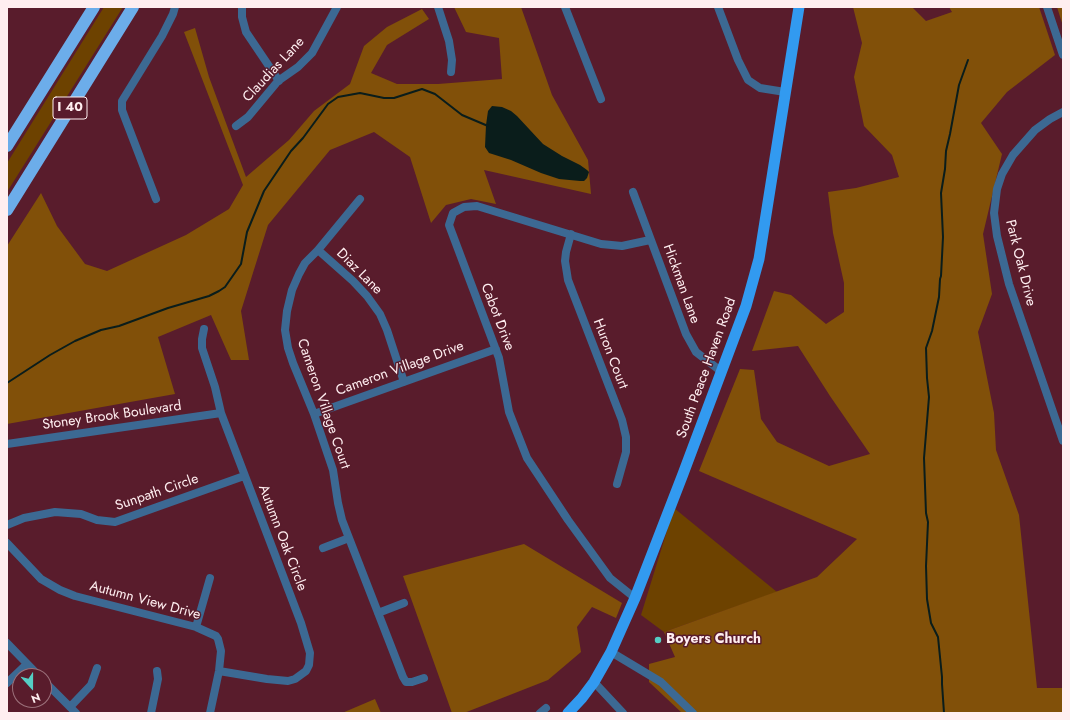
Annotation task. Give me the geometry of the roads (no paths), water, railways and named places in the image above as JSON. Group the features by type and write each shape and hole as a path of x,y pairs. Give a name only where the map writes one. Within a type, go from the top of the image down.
{"highway":[{"name":"I 40","path":"7,146 94,7"},
{"name":"I 40","path":"7,210 134,7"}],"main road":[{"name":"South Peace Haven Road","path":"568,713 594,682 612,652 635,598 746,306 759,259 784,92 799,7"}],"street":[{"path":"156,199 124,118 122,101 162,36 175,7"},
{"path":"242,7 242,17 246,32 279,81"},
{"name":"Claudias Lane","path":"236,126 248,118 279,81 298,67 312,53 337,7"},
{"path":"438,7 449,41 452,60 451,72"},
{"path":"565,7 601,99"},
{"path":"718,7 738,60 748,80 760,88 784,92"},
{"path":"1047,7 1063,55"},
{"name":"Park Oak Drive","path":"1063,112 1035,130 1013,155 1002,174 997,189 994,213 997,236 1009,284 1063,441"},
{"name":"Hickman Lane","path":"633,192 686,334 696,352 722,372"},
{"name":"Cameron Village Court","path":"360,199 318,250 305,263 292,290 287,311 285,330 288,348 293,363 314,414 333,470 342,520 403,677 406,682 412,682 424,678"},
{"name":"Cabot Drive","path":"635,598 610,578 601,567 527,458 509,412 496,349 449,225 453,213 464,207 477,206 612,246 632,245 650,240"},
{"name":"Huron Court","path":"571,234 565,261 568,280 622,420 626,437 626,452 618,484"},
{"name":"Diaz Lane","path":"318,250 353,281 367,296 380,314 387,330 404,382"},
{"name":"Autumn Oak Circle","path":"204,329 202,348 215,387 221,414 310,653 309,665 306,671 295,679 288,681 219,671"},
{"name":"Cameron Village Drive","path":"314,414 496,349"},
{"name":"Stoney Brook Boulevard","path":"7,444 221,414"},
{"name":"Sunpath Circle","path":"7,525 24,518 55,512 80,514 97,520 114,522 244,476"},
{"path":"323,548 349,538"},
{"name":"Autumn View Drive","path":"7,543 41,579 60,590 75,596 196,627 210,633 218,639 221,651 219,671 210,713"},
{"path":"196,627 210,578"},
{"path":"378,613 404,603"},
{"path":"7,643 31,668"},
{"path":"612,652 661,682 693,713"},
{"path":"7,682 27,664"},
{"path":"52,689 73,710 91,684 97,668"},
{"path":"151,713 158,679 157,671"},
{"path":"594,682 624,713"}],"water":[{"path":"492,106 502,107 511,111 543,144 587,170 589,172 587,178 584,181 559,179 489,153 485,147 486,125 488,111"}],"waterway":[{"path":"944,713 938,637 931,623 927,599 926,566 928,522 926,513 924,458 929,397 926,348 932,331 939,297 943,237 941,193 946,151 959,85 968,60"},
{"path":"7,383 50,355 75,341 101,330 119,326 168,308 209,296 225,287 241,264 247,232 264,191 291,151 303,138 328,104 338,97 360,93 384,98 394,98 422,89 435,94 462,115 488,126"}],"place":[{"name":"Boyers Church","path":"658,640"}]}
